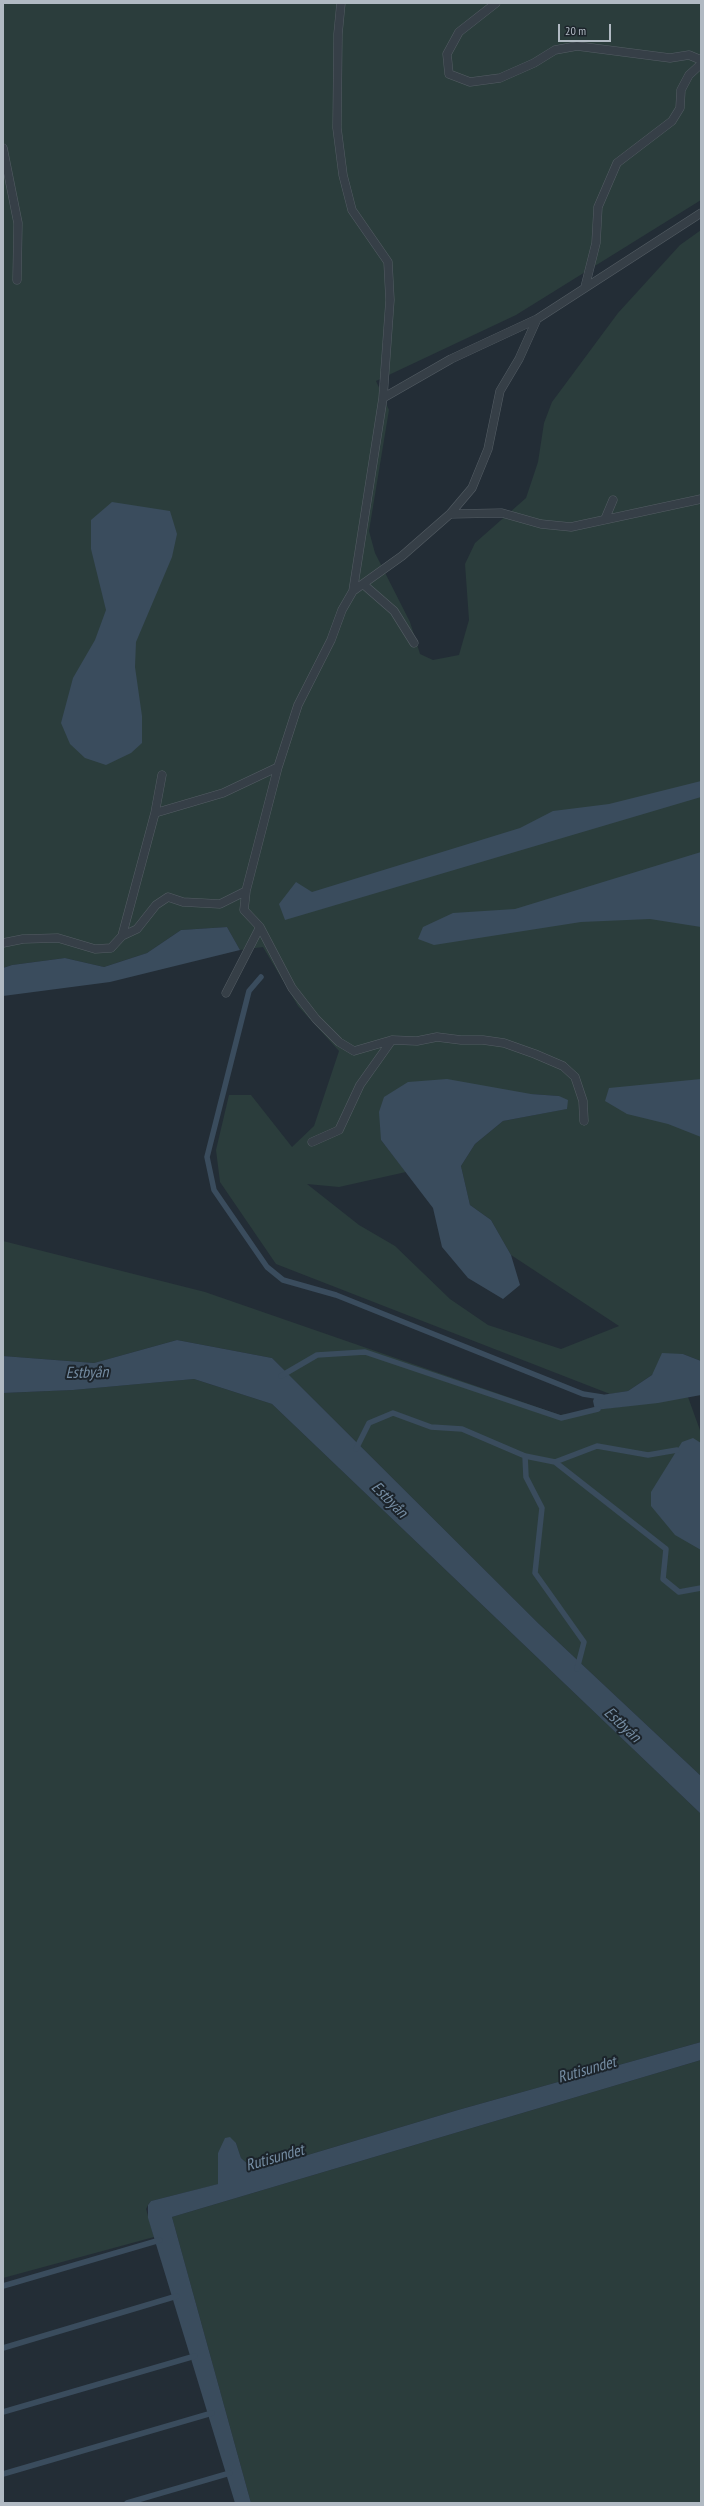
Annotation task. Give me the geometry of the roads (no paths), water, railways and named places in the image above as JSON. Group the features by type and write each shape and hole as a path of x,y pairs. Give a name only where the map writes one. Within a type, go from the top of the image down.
{"lane":[{"path":"341,3 338,34 338,128 343,175 352,210 388,262 390,300 383,398 353,591 342,610 331,640 298,705 278,767 246,891 244,910 260,927 292,988 316,1020 339,1042 354,1051 392,1040 417,1040 437,1037 504,1043 563,1066 575,1077 583,1101 584,1121"},
{"path":"496,3 459,32 447,54 449,74 470,82 500,78 534,63 555,50 577,46 670,58 689,55 701,60"},
{"path":"585,288 596,243 598,207 617,163 672,120 680,108 681,90 689,75 701,64"},
{"path":"3,148 18,223 17,280"},
{"path":"383,398 451,359 536,318 585,288 701,212"},
{"path":"353,591 402,556 450,514 472,488 488,449 500,391 519,359 536,318"},
{"path":"450,514 502,513 540,524 571,527 701,499"},
{"path":"605,519 613,500"},
{"path":"363,584 394,611 414,642"},
{"path":"155,813 234,789 278,767"},
{"path":"122,936 155,813 162,775"},
{"path":"3,943 23,939 58,938 95,949 111,948 122,936 137,929 156,905 168,897 183,902 220,904 246,891"},
{"path":"226,993 260,927"},
{"path":"312,1142 339,1130 360,1085 392,1040"}],"water":[{"path":"112,502 170,511 177,534 172,557 136,642 135,667 142,716 142,743 131,753 106,765 85,758 70,744 61,723 73,678 95,640 106,610 91,549 91,520"},
{"path":"701,781 701,797 285,920 279,904 296,882 312,892 520,828 553,811 609,804"},
{"path":"701,852 701,927 650,919 581,922 434,945 418,939 423,927 453,913 515,909"},
{"path":"227,927 240,950 110,982 3,996 3,968 12,965 65,958 104,967 147,953 181,930"},
{"path":"447,1079 531,1094 559,1096 568,1100 567,1109 503,1121 475,1144 461,1166 470,1205 491,1220 511,1255 520,1285 503,1299 468,1278 442,1247 433,1208 381,1140 379,1112 384,1097 408,1082"},
{"path":"701,1079 701,1137 668,1124 627,1114 605,1101 609,1088"},
{"name":"Estbyån","path":"177,1340 272,1358 539,1624 701,1776 701,1814 272,1404 194,1379 73,1390 3,1393 3,1356 94,1363"},
{"path":"662,1353 683,1354 701,1361 701,1395 658,1403 595,1410 593,1401 595,1396 628,1391 652,1375"},
{"path":"693,1438 701,1443 701,1550 675,1535 651,1506 651,1492 682,1442"},
{"path":"701,2042 701,2060 172,2217 251,2503 235,2503 148,2218 148,2205 151,2201 218,2184 218,2153 225,2138 230,2137 236,2143 241,2158 250,2166 271,2166 458,2110"}],"waterway":[{"path":"261,977 249,991 207,1157 214,1190 267,1267 283,1280 336,1295 583,1394 602,1397"},
{"path":"281,1376 317,1355 365,1352 561,1418 598,1409"},
{"path":"356,1449 369,1423 393,1413 431,1427 462,1429 525,1456 555,1462 597,1446 648,1455 677,1450"},
{"path":"525,1456 526,1477 542,1508 535,1573 584,1642 577,1669"},
{"path":"555,1462 666,1549 663,1579 679,1592 701,1588"},
{"path":"3,2286 160,2240"},
{"path":"3,2348 177,2296"},
{"path":"3,2412 195,2356"},
{"path":"3,2474 212,2413"},
{"path":"127,2503 230,2473"}],"water label":[{"name":"Rutisundet","path":"587,2070"},
{"name":"Rutisundet","path":"275,2158"}]}
